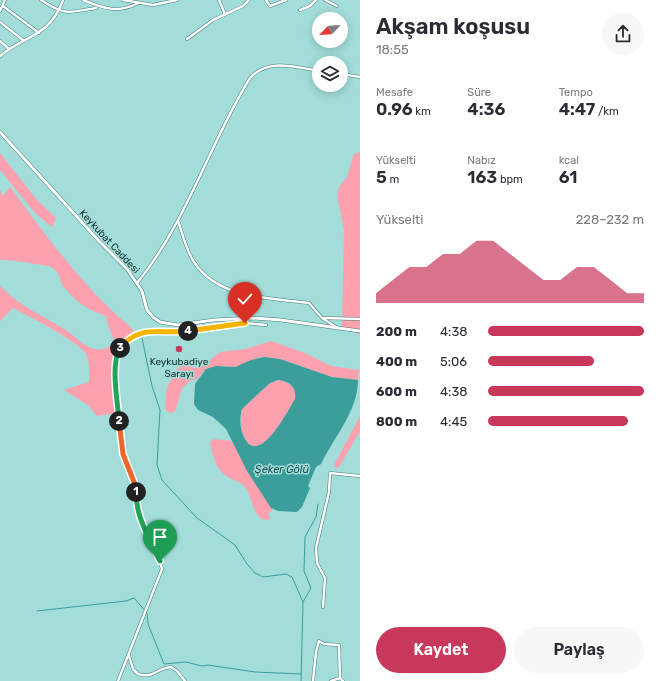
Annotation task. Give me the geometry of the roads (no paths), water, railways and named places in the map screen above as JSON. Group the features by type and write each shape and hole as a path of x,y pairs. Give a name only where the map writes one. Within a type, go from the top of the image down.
{"street":[{"path":"0,12 6,0"},
{"path":"41,0 58,11 64,13 96,8"},
{"path":"0,56 9,49 39,33 58,11 63,0"},
{"path":"83,0 112,10 124,9 138,3"},
{"path":"123,0 156,5 177,0"},
{"path":"219,0 225,14"},
{"path":"187,39 225,14 242,7 249,0"},
{"path":"266,0 270,6 286,0"},
{"path":"300,10 310,6 316,0"},
{"path":"325,0 337,6"},
{"path":"3,6 39,33"},
{"path":"0,22 24,41"},
{"path":"0,41 9,49"},
{"path":"138,283 154,262 178,221 244,87 252,76 263,68 276,65 312,70"},
{"path":"348,75 360,77"},
{"name":"Keykubat Caddesi","path":"0,132 99,241 127,269 138,283 147,310 153,317 165,323 178,325 214,320 253,318 281,320 360,331"},
{"path":"178,221 193,261 200,270 213,280 231,290 250,296 309,303 322,318 339,329"},
{"path":"322,318 360,319"},
{"path":"118,681 162,568 139,517 135,485 122,450 116,383 118,351 129,339 140,333 158,330 178,332 245,323 266,324"},
{"path":"323,607 325,578 317,563 316,548 329,492 330,473 360,476"},
{"path":"313,681 316,652 320,641 324,644 339,644 340,678 343,681"},
{"path":"129,655 133,669 138,674 152,675 163,669 171,667 178,672 185,681"},
{"path":"331,681 340,678"}],"water":[{"name":"Şeker Gölü","path":"264,357 280,359 332,377 358,380 357,391 350,413 321,464 316,467 308,486 310,488 302,507 297,512 278,511 271,508 247,471 226,429 213,417 198,410 194,404 195,384 206,369 216,366 235,367 251,360","holes":["278,380 291,385 295,391 295,399 280,424 266,441 258,446 251,445 243,436 240,421 242,409 270,383"]}],"waterway":[{"path":"142,338 152,386 160,410 157,465 162,480 197,518 235,545 247,564 255,573 263,577 286,574 292,577 303,602"},
{"path":"301,681 303,602 311,588 304,571 305,537 316,517 318,504"},
{"path":"37,611 126,601 134,598 147,613 148,624 164,664 186,662 202,666 208,665 255,672 301,674"}],"place":[{"name":"Keykubadiye Sarayı","path":"179,349"}]}
